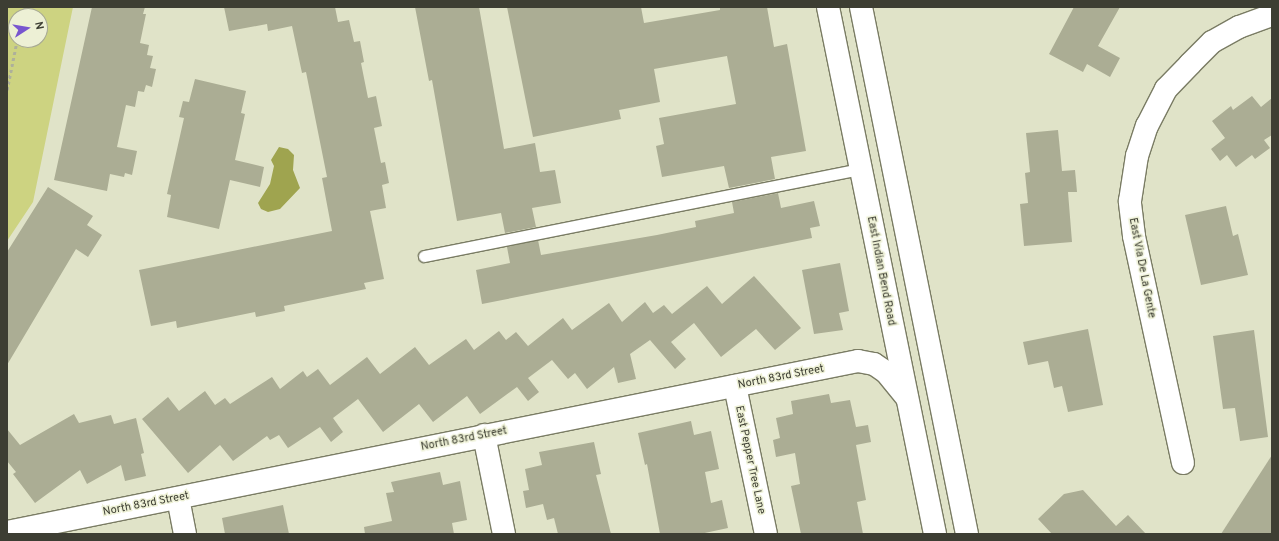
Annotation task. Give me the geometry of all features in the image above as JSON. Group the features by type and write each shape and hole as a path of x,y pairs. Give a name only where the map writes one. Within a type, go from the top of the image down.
{"street":[{"name":"East Indian Bend Road","path":"828,7 935,534"},
{"path":"861,7 967,534"},
{"name":"East Via De La Gente","path":"1183,463 1134,236 1130,200 1137,156 1146,126 1166,89 1212,42 1240,27 1272,15"},
{"name":"North 83rd Street","path":"7,532 484,434 858,361 874,364 886,372 907,398"},
{"name":"East Pepper Tree Lane","path":"735,386 766,534"},
{"path":"484,434 504,534"},
{"path":"178,498 185,534"}],"lane":[{"path":"424,256 860,169"}],"path":[{"path":"7,90 16,48"}],"shaded area":[{"path":"7,7 73,7 33,202 7,241"},
{"path":"279,147 288,149 294,155 293,170 300,188 280,209 268,212 261,209 258,203 270,184 274,166 271,160"}],"building":[{"path":"92,7 145,7 143,14 146,14 140,43 149,45 147,55 153,56 150,68 156,69 152,87 146,85 144,92 138,91 135,107 126,105 117,147 137,151 132,175 125,173 124,177 110,174 107,191 54,180"},
{"path":"224,7 335,7 338,22 349,20 354,42 360,41 364,62 361,63 368,98 376,96 382,126 374,128 381,163 385,162 389,183 382,185 386,208 370,211 384,279 364,283 366,289 284,306 285,311 256,317 255,312 177,328 176,321 151,326 139,270 332,231 322,178 327,177 306,72 302,73 292,26 268,31 267,24 229,31"},
{"path":"415,7 479,7 504,149 535,143 540,172 555,170 561,203 532,208 536,227 505,233 501,213 457,221 432,80 429,81"},
{"path":"507,7 641,7 644,23 720,10 720,7 767,7 774,47 787,44 806,151 771,157 775,179 729,188 724,166 662,177 656,146 664,144 659,118 736,104 727,56 654,69 660,102 619,110 621,119 533,137"},
{"path":"1074,7 1120,7 1098,46 1120,58 1110,77 1087,64 1083,72 1049,54"},
{"path":"195,79 246,91 241,113 245,114 235,160 264,167 260,187 230,180 219,229 167,217 171,195 167,194 184,118 179,117 183,101 189,102"},
{"path":"1252,96 1261,107 1272,98 1272,135 1264,140 1270,148 1255,159 1252,155 1236,167 1227,155 1220,161 1211,149 1225,138 1212,121 1231,106 1233,110"},
{"path":"1058,130 1062,171 1075,170 1077,192 1068,192 1072,242 1024,246 1020,204 1028,203 1025,173 1030,172 1026,133"},
{"path":"48,187 93,216 87,225 102,235 88,257 76,249 7,365 7,252"},
{"path":"778,193 781,208 814,201 820,226 810,228 812,238 482,304 476,270 510,263 507,247 538,240 541,255 657,235 696,227 695,221 734,213 732,202"},
{"path":"1226,206 1233,236 1238,234 1248,275 1201,285 1185,215"},
{"path":"840,263 849,311 839,313 843,330 814,334 802,270"},
{"path":"754,276 801,328 775,350 756,329 721,357 694,323 671,342 686,359 675,369 650,340 630,354 636,379 618,383 614,367 587,389 575,373 568,379 552,360 528,378 539,392 528,401 517,387 480,414 467,396 433,422 419,404 383,432 358,399 333,418 343,432 331,442 320,427 288,448 279,435 270,440 267,436 233,461 220,445 188,473 142,419 168,397 179,411 205,391 215,405 225,398 230,404 272,377 280,389 303,371 307,377 318,369 330,385 367,357 380,374 415,347 429,365 466,339 474,350 499,331 506,340 516,332 528,346 563,318 572,330 609,303 622,322 645,302 653,313 664,305 672,314 707,286 722,304"},
{"path":"1088,329 1103,405 1068,412 1062,386 1054,388 1048,361 1028,365 1023,342"},
{"path":"1254,330 1268,437 1240,441 1235,408 1223,409 1213,336"},
{"path":"829,394 831,403 850,400 856,427 868,425 871,442 856,445 866,500 857,502 863,534 801,534 791,486 800,484 795,453 776,457 773,440 780,438 776,418 793,414 791,401"},
{"path":"74,414 79,423 111,415 114,424 136,418 144,453 141,454 146,476 125,481 121,465 87,484 80,470 35,503 13,474 16,472 7,461 7,429 20,445"},
{"path":"691,421 694,435 711,431 719,469 705,472 711,503 722,500 728,528 700,534 660,534 647,464 645,465 638,433"},
{"path":"594,442 601,474 596,475 611,534 558,534 554,518 547,520 543,504 526,508 523,491 529,490 525,469 542,465 539,452"},
{"path":"1272,455 1272,534 1221,534"},
{"path":"440,472 443,485 460,481 467,520 452,523 454,534 365,534 364,527 392,521 386,493 394,492 391,482"},
{"path":"1083,490 1116,526 1128,515 1146,534 1052,534 1038,519 1064,494"},
{"path":"283,505 289,534 225,534 222,518"}]}
